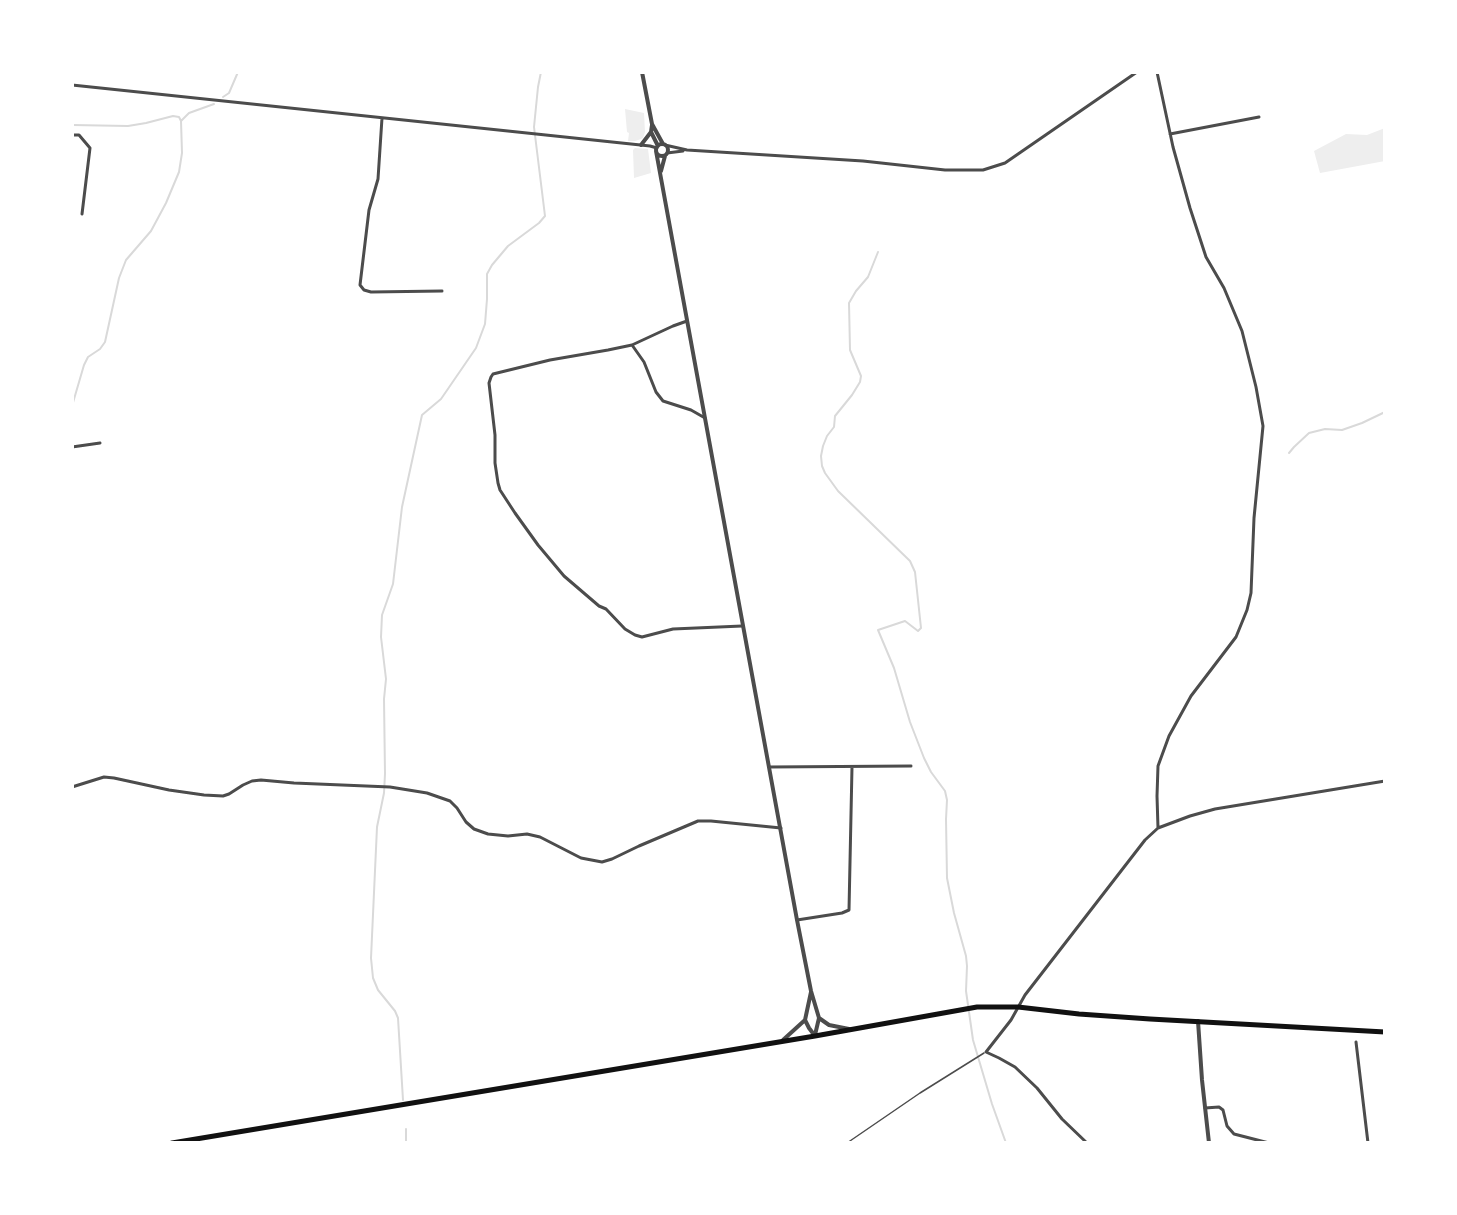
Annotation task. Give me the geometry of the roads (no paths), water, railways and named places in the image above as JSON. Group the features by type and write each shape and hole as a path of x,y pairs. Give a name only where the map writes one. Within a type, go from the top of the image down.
{"main road":[{"path":"172,1143 990,1006 1018,1006 1079,1014 1150,1019 1385,1032"}],"street":[{"path":"642,72 652,124 660,147 660,174 742,626 797,920 811,991 819,1018 815,1036"},
{"path":"72,85 687,150 863,161 956,170 983,170 1005,163 1137,72"},
{"path":"1157,72 1170,134 1190,208 1206,257 1224,288 1242,331 1263,426 1254,518 1252,584 1247,610 1236,637 1191,696 1168,736 1158,766 1158,828"},
{"path":"1170,134 1259,117"},
{"path":"382,118 378,179 369,210 360,285 364,290 371,292 442,291"},
{"path":"641,145 651,132 652,124"},
{"path":"651,132 660,147 659,155 687,150"},
{"path":"72,135 79,135 90,148 82,214"},
{"path":"660,147 668,150 660,174"},
{"path":"687,321 632,345 550,360 493,374 489,383 495,435 495,463 500,490 538,545 564,576 598,606 606,609 625,629 642,637 673,629 742,626"},
{"path":"632,345 644,362 656,392 663,401 691,410 705,418"},
{"path":"72,447 100,443"},
{"path":"769,767 911,766"},
{"path":"797,920 849,910 852,768"},
{"path":"72,787 104,777 169,790 223,796 230,795 252,781 261,780 390,787 427,793 450,801 474,830 488,834 508,836 528,834 540,837 581,858 602,862 698,821 781,828"},
{"path":"1087,1143 1015,1067 999,1058 983,1053 1011,1020 1025,995 1145,840 1158,828 1215,809 1385,781"},
{"path":"811,991 805,1020 815,1036"},
{"path":"819,1018 829,1024 851,1029"},
{"path":"782,1042 805,1020"},
{"path":"1198,1021 1209,1143"},
{"path":"1356,1042 1368,1143"},
{"path":"1205,1108 1219,1107 1223,1110 1227,1126 1234,1134 1269,1143"}],"lane":[{"path":"848,1143 983,1053"}],"waterway":[{"path":"223,97 229,93 238,72"},
{"path":"403,1100 398,1018 378,990 373,978 371,958 377,827 384,793 385,774 386,679 381,637 382,615 393,584 402,507 422,415 441,399 476,348 485,324 487,274 492,265 508,246 545,216 534,127 541,72"},
{"path":"181,121 189,113 214,104"},
{"path":"72,125 128,126 173,116 179,117 182,153 179,172 166,203 151,231 126,260 119,278 105,342 100,349 88,357 72,406"},
{"path":"878,252 868,277 849,303 850,350 861,376 860,382 835,416 834,427 823,446 822,466 838,491 910,561 915,572 921,628 918,631 905,621 878,630 894,668 910,722 924,758 945,791 947,878 966,956 966,991 973,1040 1006,1143"},
{"path":"1289,453 1309,433 1325,429 1342,430 1385,412"},
{"path":"406,1129 406,1143"}]}
